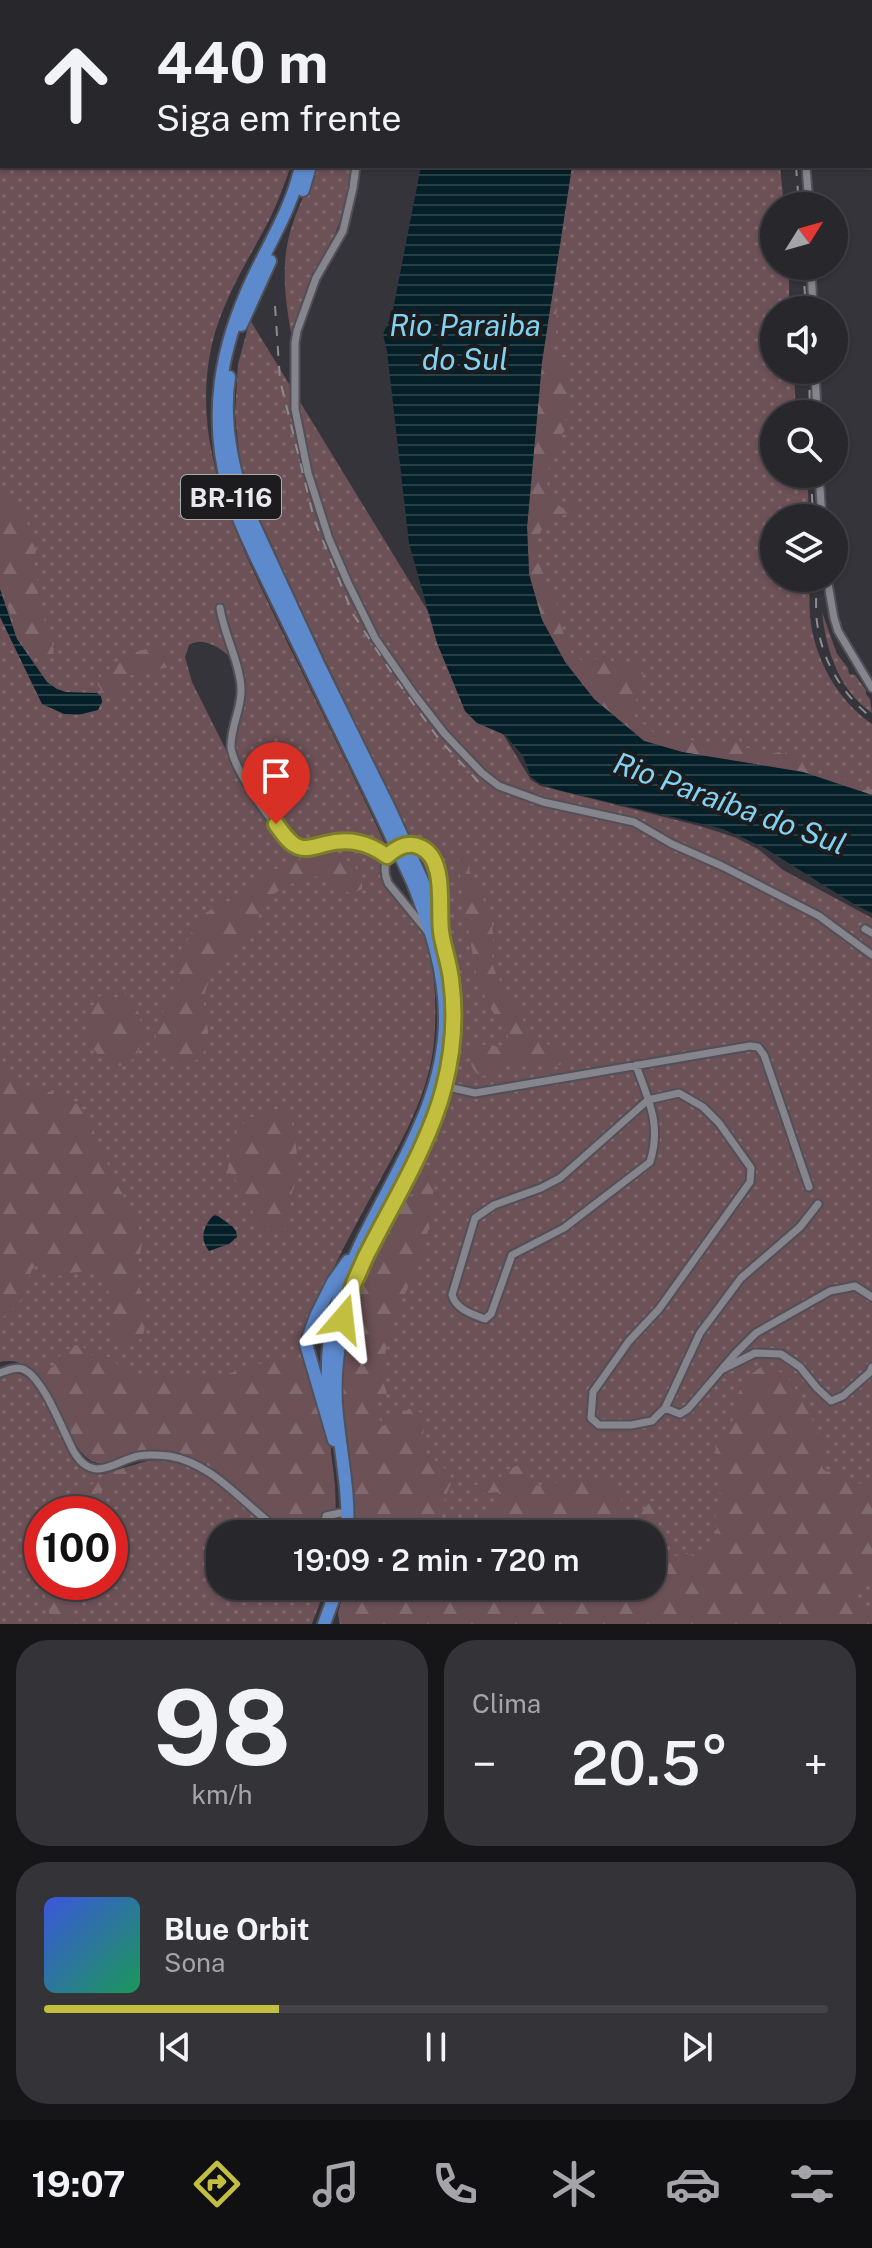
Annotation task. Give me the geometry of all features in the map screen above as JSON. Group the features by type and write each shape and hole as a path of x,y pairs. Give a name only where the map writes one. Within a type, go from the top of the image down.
{"highway":[{"name":"BR-116","path":"301,168 232,329 219,397 221,451 230,494 245,533 384,810"},
{"name":"BR-116","path":"309,168 291,217 243,319 235,345 228,387 229,441 240,491 253,525 417,880 451,979 453,1005 451,1049 444,1086 425,1137 354,1283 343,1319 336,1375 336,1405 347,1520"},
{"name":"BR-116","path":"340,1520 326,1376 328,1348 338,1301 419,1128 436,1083 445,1019 437,935"},
{"path":"334,1440 306,1344 333,1282 366,1236"},
{"path":"317,1624 325,1600"},
{"path":"324,1624 334,1601"},
{"path":"333,1624 334,1601"}],"street":[{"path":"356,168 343,231 316,278 297,331 295,409 308,473 329,539 375,638 444,733 482,773 499,786 543,802 634,822 819,916 872,955"},
{"path":"806,168 808,192"},
{"path":"829,592 838,631 872,688"},
{"path":"220,608 223,629 241,688 241,705 231,749 238,770 249,787 280,830 298,847 354,841 371,846 387,856"},
{"path":"410,844 421,847 432,857 438,875 437,935 407,909 388,883 384,867 387,856 397,848 410,844"},
{"path":"444,1086 475,1093 758,1047 764,1055 809,1187"},
{"path":"636,1065 648,1100 656,1121 650,1162 564,1228 512,1255 491,1314 485,1319 469,1314 454,1302 452,1295 475,1218 494,1205 560,1178 648,1100 679,1093 703,1107 719,1123 751,1168 750,1182 659,1309 629,1341 593,1392 591,1418 599,1425 631,1425 652,1421 665,1408 700,1333 741,1278 800,1227 818,1204"},
{"path":"665,1408 680,1414 688,1409 756,1333 830,1291 855,1286 872,1297"},
{"path":"721,1370 755,1353 781,1354 800,1367 831,1401 843,1396 872,1367"},
{"path":"0,1373 17,1368 32,1376 49,1399 78,1459 87,1466 103,1469 148,1455 187,1461 222,1482 267,1520"},
{"path":"326,1520 326,1516 340,1513"}],"green space":[{"path":"0,168 290,168 273,213 235,284 216,328 206,385 207,424 214,464 240,540 389,853 387,855 374,847 354,841 303,847 294,842 262,803 237,758 234,743 244,692 237,667 217,647 203,642 189,645 185,657 192,682 238,774 273,825 293,847 303,852 352,843 369,847 385,856 383,867 388,887 416,919 430,954 435,999 434,1042 427,1079 414,1114 332,1271 306,1330 304,1346 329,1436 336,1520 271,1520 215,1471 184,1456 153,1452 107,1464 91,1461 75,1443 42,1380 17,1362 0,1362"},
{"path":"313,168 355,168 349,197 332,242 312,277 297,324 291,333 286,293 286,253 297,211"},
{"path":"572,168 780,168 783,192 760,192 760,280 789,280 789,296 760,296 760,384 795,384 795,400 760,400 760,488 808,488 809,504 760,504 760,592 809,592 812,632 829,677 848,703 872,724 872,795 803,772 682,752 594,699 529,574 542,362"},
{"path":"551,302 557,306 558,336 551,358 563,357 566,362 569,402 564,415 567,426 558,441 561,451 552,460 545,478 554,501 562,508 570,505 579,509 548,523 540,532 532,558 539,564 556,597 559,621 573,655 586,663 588,655 594,660 602,658 606,662 609,659 616,664 632,664 633,667 637,661 643,673 633,714 653,732 661,733 668,740 676,734 723,746 738,735 741,749 784,755 789,753 821,775 833,779 842,775 850,786 872,789 872,795 803,772 682,752 644,741 594,699 565,662 542,620 529,574 527,527 542,362"},
{"path":"250,320 531,780 541,786 734,837 758,849 783,870 872,918 872,1624 340,1624 338,1613 342,1600 666,1600 666,1520 354,1520 342,1401 393,1214 440,1124 454,1086 461,1047 459,979 449,932 423,863 252,502 240,461 235,414 238,364"},
{"path":"0,493 24,517 35,538 38,603 54,651 50,659 32,658 17,632 0,585"},
{"path":"822,612 837,654 849,674 855,675 866,690 872,713 851,693 836,668"},
{"path":"151,648 166,654 171,663 169,667 126,676 116,697 106,695 101,690 97,681 109,669 128,656"},
{"path":"458,847 491,918 494,969 516,1009 536,1036 554,1048 580,1058 556,1066 512,1062 484,1076 473,1069 470,1056 477,1047 486,1045 506,1049 510,1043 478,985 461,888"},
{"path":"325,853 352,864 360,875 362,889 351,894 330,878 310,877 281,889 266,901 253,936 226,955 208,983 204,1009 208,1042 200,1057 193,1062 179,1064 166,1057 158,1045 156,1028 179,981 179,951 199,921 211,909 242,896 275,870"},
{"path":"126,993 130,1004 138,1011 141,1043 136,1055 120,1066 110,1064 99,1056 88,1039 86,1023 90,1019 89,1011 100,996 107,994 116,998"},
{"path":"0,1054 8,1075 19,1088 45,1090 79,1105 90,1120 141,1235 137,1271 145,1328 137,1342 125,1343 117,1338 111,1324 106,1286 101,1279 88,1272 60,1276 43,1265 36,1265 21,1300 0,1320"},
{"path":"274,1109 283,1111 290,1118 298,1169 288,1224 276,1234 257,1223 246,1195 228,1170 231,1146 238,1129 251,1118"},
{"path":"433,1171 433,1209 421,1261 399,1306 387,1343 382,1379 387,1393 374,1408 383,1426 409,1409 423,1414 426,1421 423,1447 452,1480 442,1520 354,1520 342,1401 341,1351 355,1290 397,1205 414,1195 426,1175"},
{"path":"75,1345 83,1347 92,1355 107,1356 126,1372 146,1377 217,1377 253,1365 308,1358 329,1436 336,1520 274,1520 208,1467 179,1455 165,1452 110,1464 91,1461 75,1443 36,1373 53,1367 61,1354"},
{"path":"762,1366 769,1366 786,1375 806,1404 825,1449 822,1468 827,1472 840,1468 853,1483 872,1484 872,1572 865,1584 854,1592 854,1597 857,1604 872,1615 872,1624 340,1624 338,1613 342,1600 666,1600 666,1549 676,1556 687,1553 699,1559 701,1551 714,1546 718,1536 715,1518 721,1485 715,1443 733,1420 735,1399 750,1375"},
{"path":"13,1373 25,1377 36,1386 70,1449 90,1471 110,1473 152,1460 180,1463 218,1483 262,1520 206,1520 206,1600 321,1600 312,1624 0,1624 0,1377"},
{"path":"133,1465 122,1480 94,1496 74,1496 102,1479 107,1473"},
{"path":"521,1465 533,1469 529,1472 530,1477 538,1486 582,1478 602,1479 619,1494 627,1520 487,1520 496,1505 499,1492 475,1494 474,1485 495,1480"},
{"path":"649,1503 658,1514 655,1520 635,1520"},
{"path":"46,1600 71,1600 76,1624 52,1623"}],"water":[{"name":"Rio Paraiba do Sul","path":"421,168 572,168 542,362 527,527 529,574 542,620 565,662 594,699 644,741 682,752 803,772 872,795 872,913 763,847 723,829 539,783 531,777 523,756 505,735 477,723 465,711 437,643 409,543 383,334 392,315"},
{"path":"0,589 17,639 47,682 66,692 97,693 102,702 98,710 78,715 64,714 42,704 0,617"},
{"path":"215,1214 232,1226 237,1237 229,1244 209,1251 204,1241 204,1231"}],"railway":[{"path":"796,168 798,192"},
{"path":"804,280 805,296"},
{"path":"275,306 280,380 314,519 353,614 438,738 485,789"},
{"path":"809,384 810,400"},
{"path":"812,488 812,504"},
{"path":"816,592 817,622 823,650 835,676 851,698 872,718"}],"route":[{"path":"276,824 292,843 301,848 354,841 365,843 387,856 401,846 415,845 432,857 438,875 441,933 453,1005 447,1073 437,1110 365,1258 343,1319"}],"water label":[{"name":"Rio Paraíba do Sul","path":"730,803"}]}
